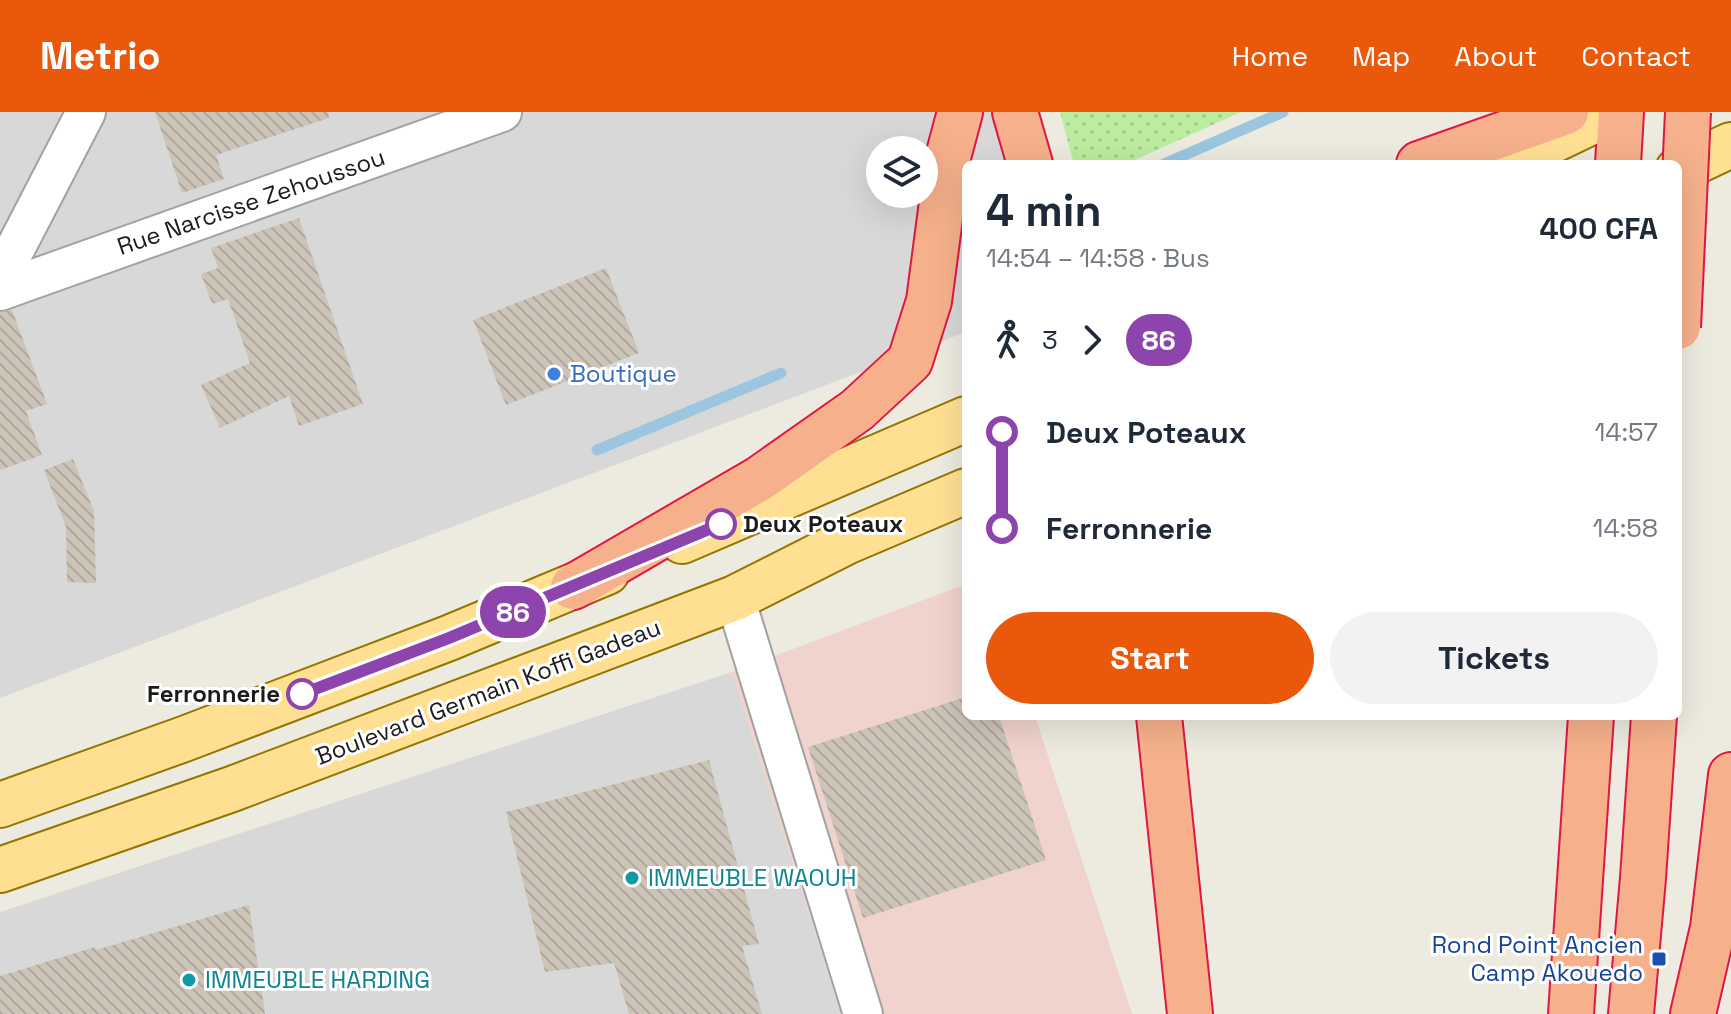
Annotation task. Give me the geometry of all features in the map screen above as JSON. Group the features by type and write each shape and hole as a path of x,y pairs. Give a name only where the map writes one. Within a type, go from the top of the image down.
{"highway":[{"path":"573,587 759,479 857,410 910,361 929,301 948,157 960,112"},
{"path":"1015,112 1029,160"},
{"path":"1430,160 1566,112"},
{"path":"1618,160 1621,112"},
{"path":"1682,241 1688,112"},
{"path":"1159,720 1190,1014"},
{"path":"1570,1004 1591,720"},
{"path":"1631,1014 1654,720"},
{"path":"1693,1014 1713,928 1731,775"}],"main road":[{"path":"1512,160 1612,112"},
{"path":"1682,168 1731,145"},
{"path":"0,805 449,638 962,421"},
{"name":"Boulevard Germain Koffi Gadeau","path":"0,870 232,789 735,598 846,542 962,493"}],"street":[{"path":"0,278 86,112"},
{"name":"Rue Narcisse Zehoussou","path":"0,291 502,112"},
{"path":"735,598 863,1014"}],"shaded area":[{"path":"0,112 1012,112 1006,160 962,160 962,334 0,698"},
{"path":"962,586 962,720 1036,720 1132,1014 841,1014 732,672"},
{"path":"732,672 841,1014 0,1014 0,912"}],"green space":[{"path":"1060,112 1241,112 1135,160 1073,160"}],"building":[{"path":"155,112 328,112 329,118 216,155 224,179 182,193"},
{"path":"299,218 363,404 299,426 289,396 220,428 201,385 250,363 228,299 212,304 201,274 218,268 211,248"},
{"path":"606,268 639,353 506,405 473,320"},
{"path":"12,310 47,404 26,411 42,455 0,470 0,312"},
{"path":"73,459 94,511 96,583 67,582 66,527 44,470"},
{"path":"962,698 962,720 1000,720 1046,860 863,918 808,747"},
{"name":"IMMEUBLE WAOUH","path":"709,760 759,944 742,946 762,1014 629,1014 614,963 545,972 506,812"},
{"name":"IMMEUBLE HARDING","path":"249,905 265,1014 0,1014 0,976"}],"waterway":[{"path":"1173,160 1283,112"},
{"path":"597,450 781,373"}],"bus line":[{"name":"86","path":"302,694 449,638 721,524"}],"place":[{"name":"Boutique","path":"554,374"},
{"name":"Deux Poteaux","path":"721,524"},
{"name":"Ferronnerie","path":"302,694"},
{"name":"IMMEUBLE WAOUH","path":"632,878"},
{"name":"Rond Point Ancien Camp Akouedo","path":"1659,959"},
{"name":"IMMEUBLE HARDING","path":"189,980"}]}
